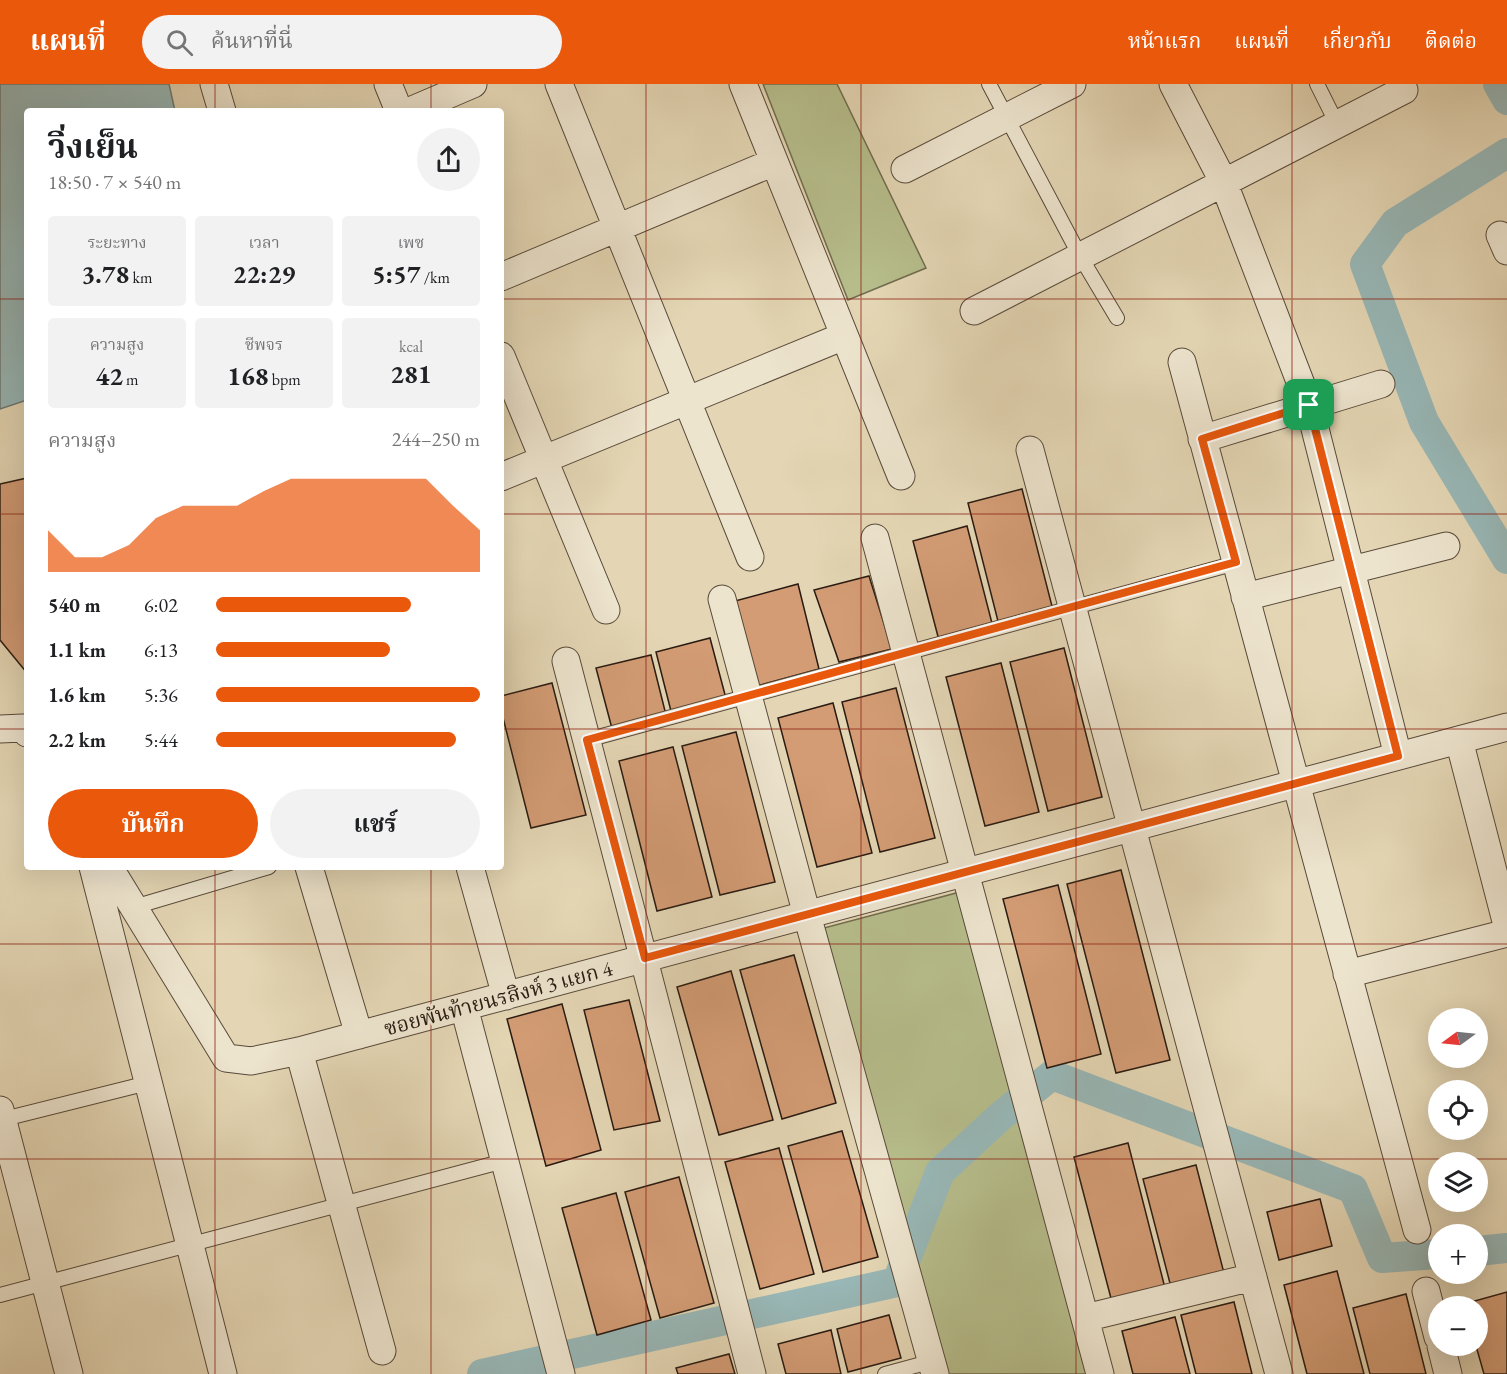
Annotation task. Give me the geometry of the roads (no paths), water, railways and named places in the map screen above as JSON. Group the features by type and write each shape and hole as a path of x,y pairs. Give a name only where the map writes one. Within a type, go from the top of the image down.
{"street":[{"path":"214,84 221,108"},
{"path":"388,84 398,108"},
{"path":"417,108 474,84"},
{"path":"559,84 750,557"},
{"path":"743,84 901,476"},
{"path":"905,169 1072,84"},
{"path":"1173,84 1223,181 1309,405 1398,756"},
{"path":"974,311 1223,181 1404,90"},
{"path":"504,276 774,162"},
{"path":"504,476 844,336"},
{"path":"1182,362 1417,1230"},
{"path":"504,363 606,610"},
{"path":"1202,439 1381,384"},
{"path":"1030,450 1279,1374"},
{"path":"875,538 1100,1374"},
{"path":"1245,597 1446,546"},
{"path":"722,599 807,915 934,1368"},
{"path":"566,661 752,1374"},
{"name":"ซอยพันท้ายนรสิงห์ 3 แยก 4","path":"111,870 226,1058 251,1061 298,1051 506,996 1507,727"},
{"path":"1459,740 1507,925"},
{"path":"94,870 223,1374"},
{"path":"310,870 359,1035"},
{"path":"471,870 506,996"},
{"path":"1347,974 1507,933"},
{"path":"464,1007 561,1374"},
{"path":"298,1051 382,1351"},
{"path":"1,1117 69,1374"},
{"path":"1085,1318 1253,1277"},
{"path":"1426,1291 1428,1299"},
{"path":"1444,1356 1448,1374"}],"lane":[{"path":"989,84 1080,256 1117,318"},
{"path":"1317,84 1337,124"},
{"path":"587,740 906,652 1073,609 1236,562"},
{"path":"134,907 259,870"},
{"path":"1,1117 148,1083"},
{"path":"0,1295 189,1243 342,1206 504,1161"},
{"path":"885,1374 934,1368"}],"water":[{"path":"0,84 169,84 174,108 24,108 24,401 0,409"}],"waterway":[{"path":"1498,84 1507,100"},
{"path":"1507,153 1395,223 1365,264 1424,422 1507,559"},
{"path":"482,1374 897,1282 940,1172 1002,1115 1052,1075 1353,1189 1382,1258 1428,1255"},
{"path":"1488,1250 1507,1248"}]}
